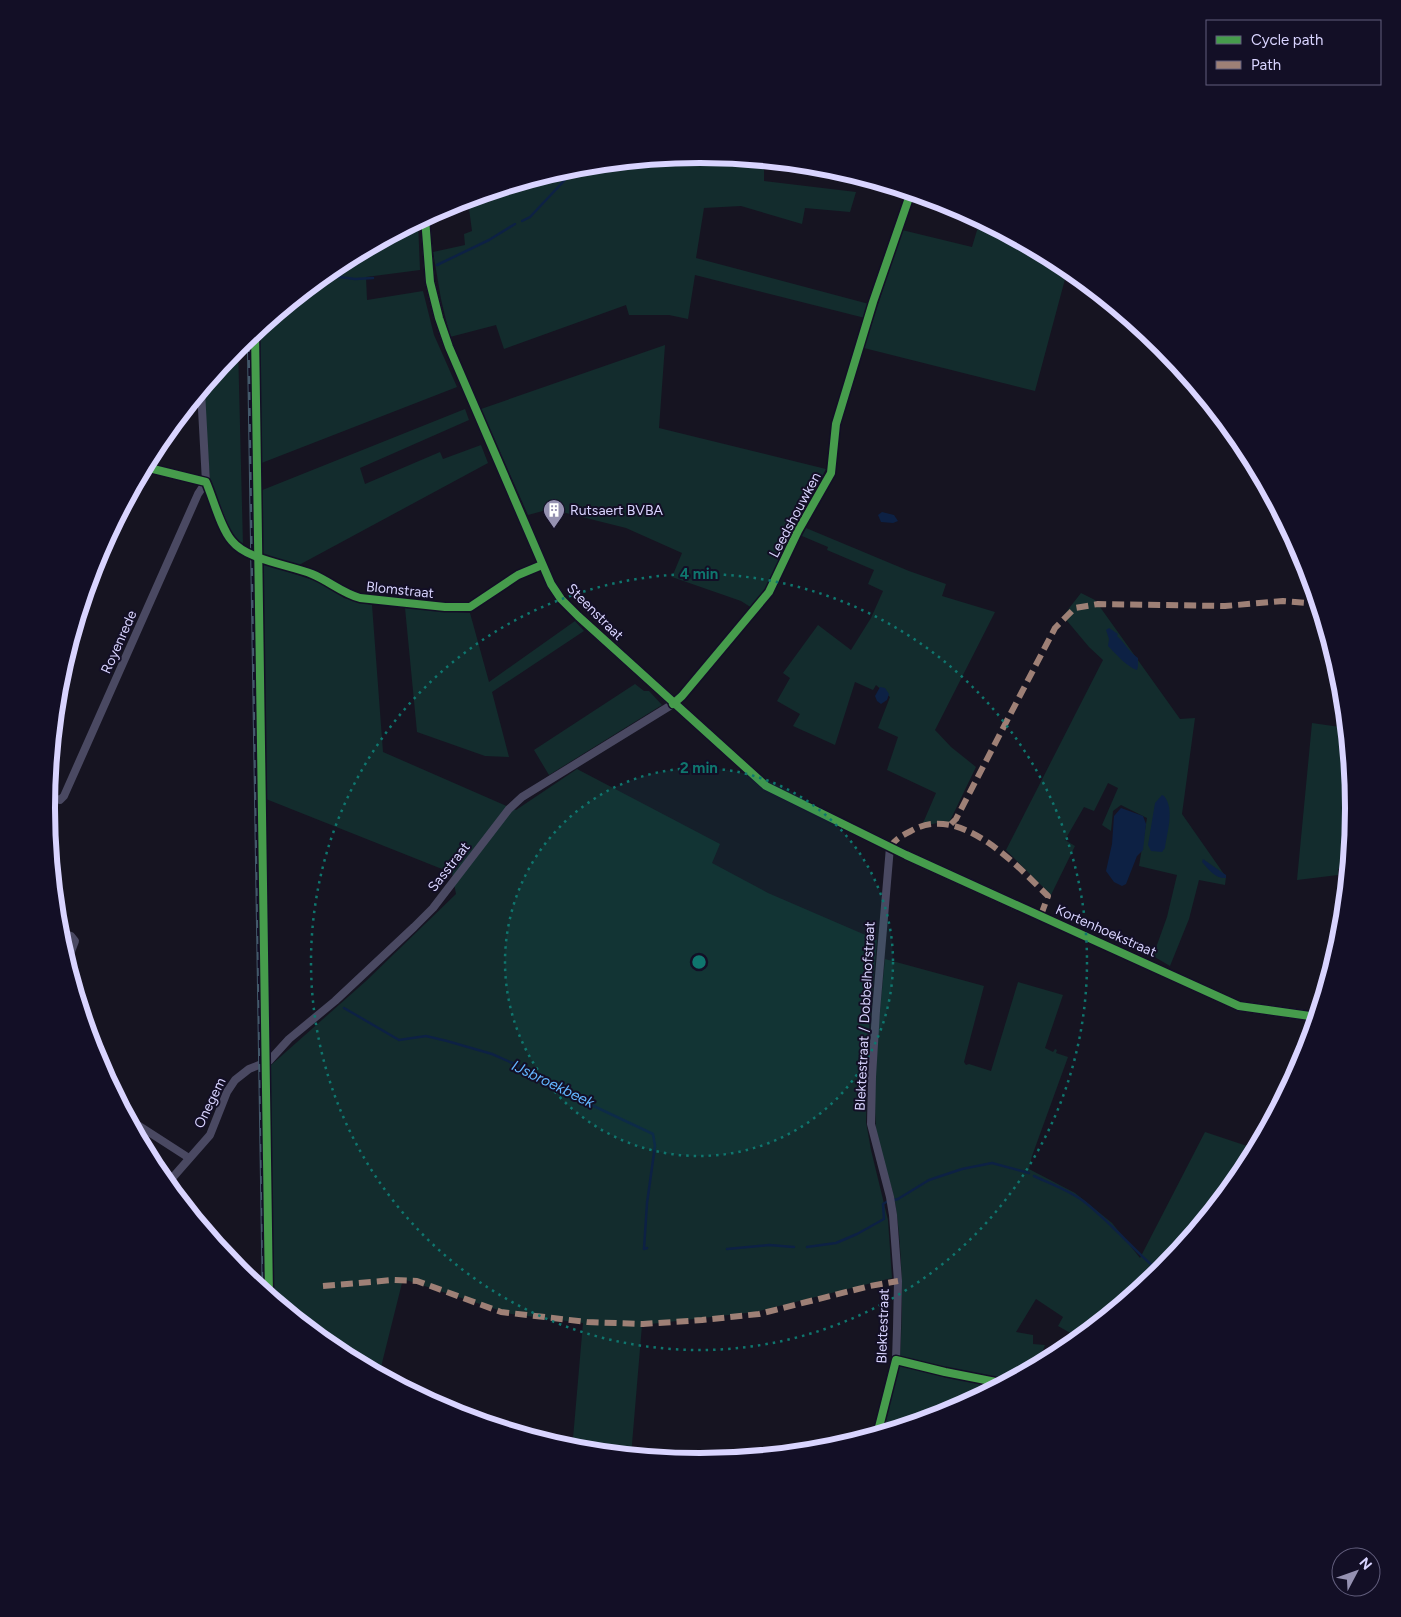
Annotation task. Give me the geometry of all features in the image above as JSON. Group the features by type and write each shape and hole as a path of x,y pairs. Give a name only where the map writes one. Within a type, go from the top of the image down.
{"street":[{"name":"Leedshouwken","path":"673,704 682,696 769,592 798,531 831,473 836,424 873,302 910,198"},
{"name":"Steenstraat","path":"426,225 430,282 446,340 542,565 551,584 562,599 673,704 766,786 890,847"},
{"name":"Blomstraat","path":"201,401 206,482 229,537 238,548 261,558 313,574 349,595 360,598 445,607 470,607 485,599 511,579 542,565"},
{"path":"152,469 206,482"},
{"name":"Royenrede","path":"55,798 60,800 64,796 198,494 206,482"},
{"name":"Sasstraat","path":"258,1066 269,1061 289,1040 335,1001 426,915 509,809 522,797 673,704"},
{"name":"Kortenhoekstraat","path":"890,847 1239,1006 1312,1017"},
{"name":"Blektestraat / Dobbelhofstraat","path":"890,847 876,1010 872,1077 872,1124 893,1215"},
{"path":"67,935 75,941 71,951"},
{"name":"Onegem","path":"189,1158 214,1129 227,1092 235,1080 243,1072 258,1066"},
{"path":"138,1125 189,1158 172,1178"},
{"name":"Blektestraat","path":"879,1429 896,1360 898,1281 893,1215"},
{"path":"896,1360 996,1382"}],"green space":[{"path":"658,164 743,164 764,166 764,181 856,192 850,212 805,208 802,224 741,206 704,208 696,258 869,304 865,318 695,275 688,319 669,315 629,315 626,305 504,349 496,325 450,337 433,252 465,245 464,234 472,231 469,206 533,185 575,175"},
{"path":"978,227 982,228 1023,249 1066,277 1035,391 864,348 902,230 972,247"},
{"path":"418,228 420,270 366,277 367,300 423,291 434,335 457,387 259,464 256,341 308,296 342,272 378,249"},
{"path":"665,345 659,428 826,469 791,535 770,582 752,608 741,601 672,577 682,553 626,528 550,509 528,515 481,409"},
{"path":"238,358 243,546 236,543 211,489 203,398"},
{"path":"465,409 469,420 360,468 365,484 440,452 443,459 481,445 488,463 299,565 262,554 260,491"},
{"path":"806,528 909,571 946,584 942,596 995,612 935,730 951,747 976,767 948,825 937,823 925,826 923,823 936,793 887,770 898,737 878,728 890,697 876,685 873,690 855,682 835,745 793,726 800,714 777,701 790,678 783,673 818,625 851,650 871,618 883,591 868,584 874,570 827,550 828,547 802,536"},
{"path":"255,561 319,582 344,598 372,605 383,752 516,810 577,769 720,844 712,863 768,893 877,940 869,1026 866,1122 888,1220 892,1278 755,1312 642,1325 632,1450 573,1441 583,1323 511,1314 403,1279 380,1369 308,1321 274,1293 270,1066 366,981 456,894 452,873 266,799"},
{"path":"1081,593 1095,600 1180,719 1195,718 1182,814 1226,877 1225,885 1199,880 1189,919 1170,966 1153,956 1167,917 1177,875 1139,866 1147,818 1121,805 1113,811 1111,831 1102,825 1118,788 1108,783 1094,811 1084,807 1065,840 1075,846 1051,895 1006,850 1103,660 1089,647 1063,616"},
{"path":"405,608 470,613 489,682 575,621 584,631 492,692 509,757 485,756 417,732"},
{"path":"635,684 644,691 649,691 662,705 549,775 534,750"},
{"path":"1312,723 1340,727 1345,766 1346,808 1343,869 1338,869 1338,875 1297,880"},
{"path":"885,959 984,986 964,1062 966,1065 969,1064 991,1071 1018,982 1063,995 1045,1048 1053,1052 1055,1049 1057,1050 1056,1053 1068,1057 1029,1169 1075,1193 1112,1223 1140,1258 1205,1132 1250,1147 1213,1201 1186,1234 1126,1294 1093,1321 1074,1335 1058,1326 1063,1317 1036,1299 1016,1332 1033,1335 1033,1344 1045,1345 1040,1357 1023,1368 999,1380 900,1358 902,1300 900,1240 893,1193 877,1138 875,1087"},
{"path":"899,1364 992,1384 948,1405 885,1427"}],"water":[{"path":"882,512 894,515 898,521 893,523 881,522 878,515"},
{"path":"1109,628 1118,634 1117,636 1138,658 1137,670 1126,663 1108,646 1109,639 1106,630"},
{"path":"880,687 885,688 889,694 887,700 881,704 875,696"},
{"path":"1162,795 1167,801 1170,814 1165,848 1162,852 1151,851 1148,845 1155,803"},
{"path":"1121,808 1143,816 1146,824 1143,850 1137,856 1126,884 1122,886 1114,882 1106,871 1112,844 1114,816"},
{"path":"1203,859 1226,875 1226,878 1219,877 1213,873 1202,862"}],"waterway":[{"path":"522,221 530,217 568,177"},
{"path":"437,265 489,240 515,224"},
{"path":"336,276 355,279 373,278"},
{"name":"IJsbroekbeek","path":"344,1008 399,1040 426,1036 492,1054 537,1074 583,1101 653,1134 655,1146 647,1203 644,1249 647,1248"},
{"name":"IJsbroekbeek","path":"894,1200 929,1180 962,1169 992,1163 1029,1173"},
{"name":"IJsbroekbeek","path":"1034,1176 1082,1200 1103,1217 1155,1267"},
{"name":"IJsbroekbeek","path":"807,1247 836,1243 884,1219 883,1204 888,1201"},
{"name":"IJsbroekbeek","path":"727,1249 769,1245 794,1247"}],"railway":[{"path":"249,347 264,1284"}],"marked path":[{"path":"951,824 956,819 1055,628 1075,608 1098,604 1225,606 1283,601 1313,603"},
{"path":"890,847 902,836 930,824 949,825 968,831 986,841 1004,855 1048,896 1041,915"},
{"path":"323,1286 393,1280 417,1281 501,1312 587,1322 643,1324 759,1314 870,1286 898,1281"}],"cycle path":[{"path":"673,704 682,696 769,592 798,531 831,473 836,424 873,302 909,197"},
{"path":"426,225 430,282 449,347 551,584 561,599 578,616 766,786 906,855 1239,1006 1312,1016"},
{"path":"255,342 269,1288"},
{"path":"152,469 206,482 224,529 239,548 269,561 312,574 360,598 445,607 470,607 518,575 542,565"},
{"path":"879,1429 896,1360 996,1382"}],"place":[{"name":"Rutsaert BVBA","path":"554,529"}]}
